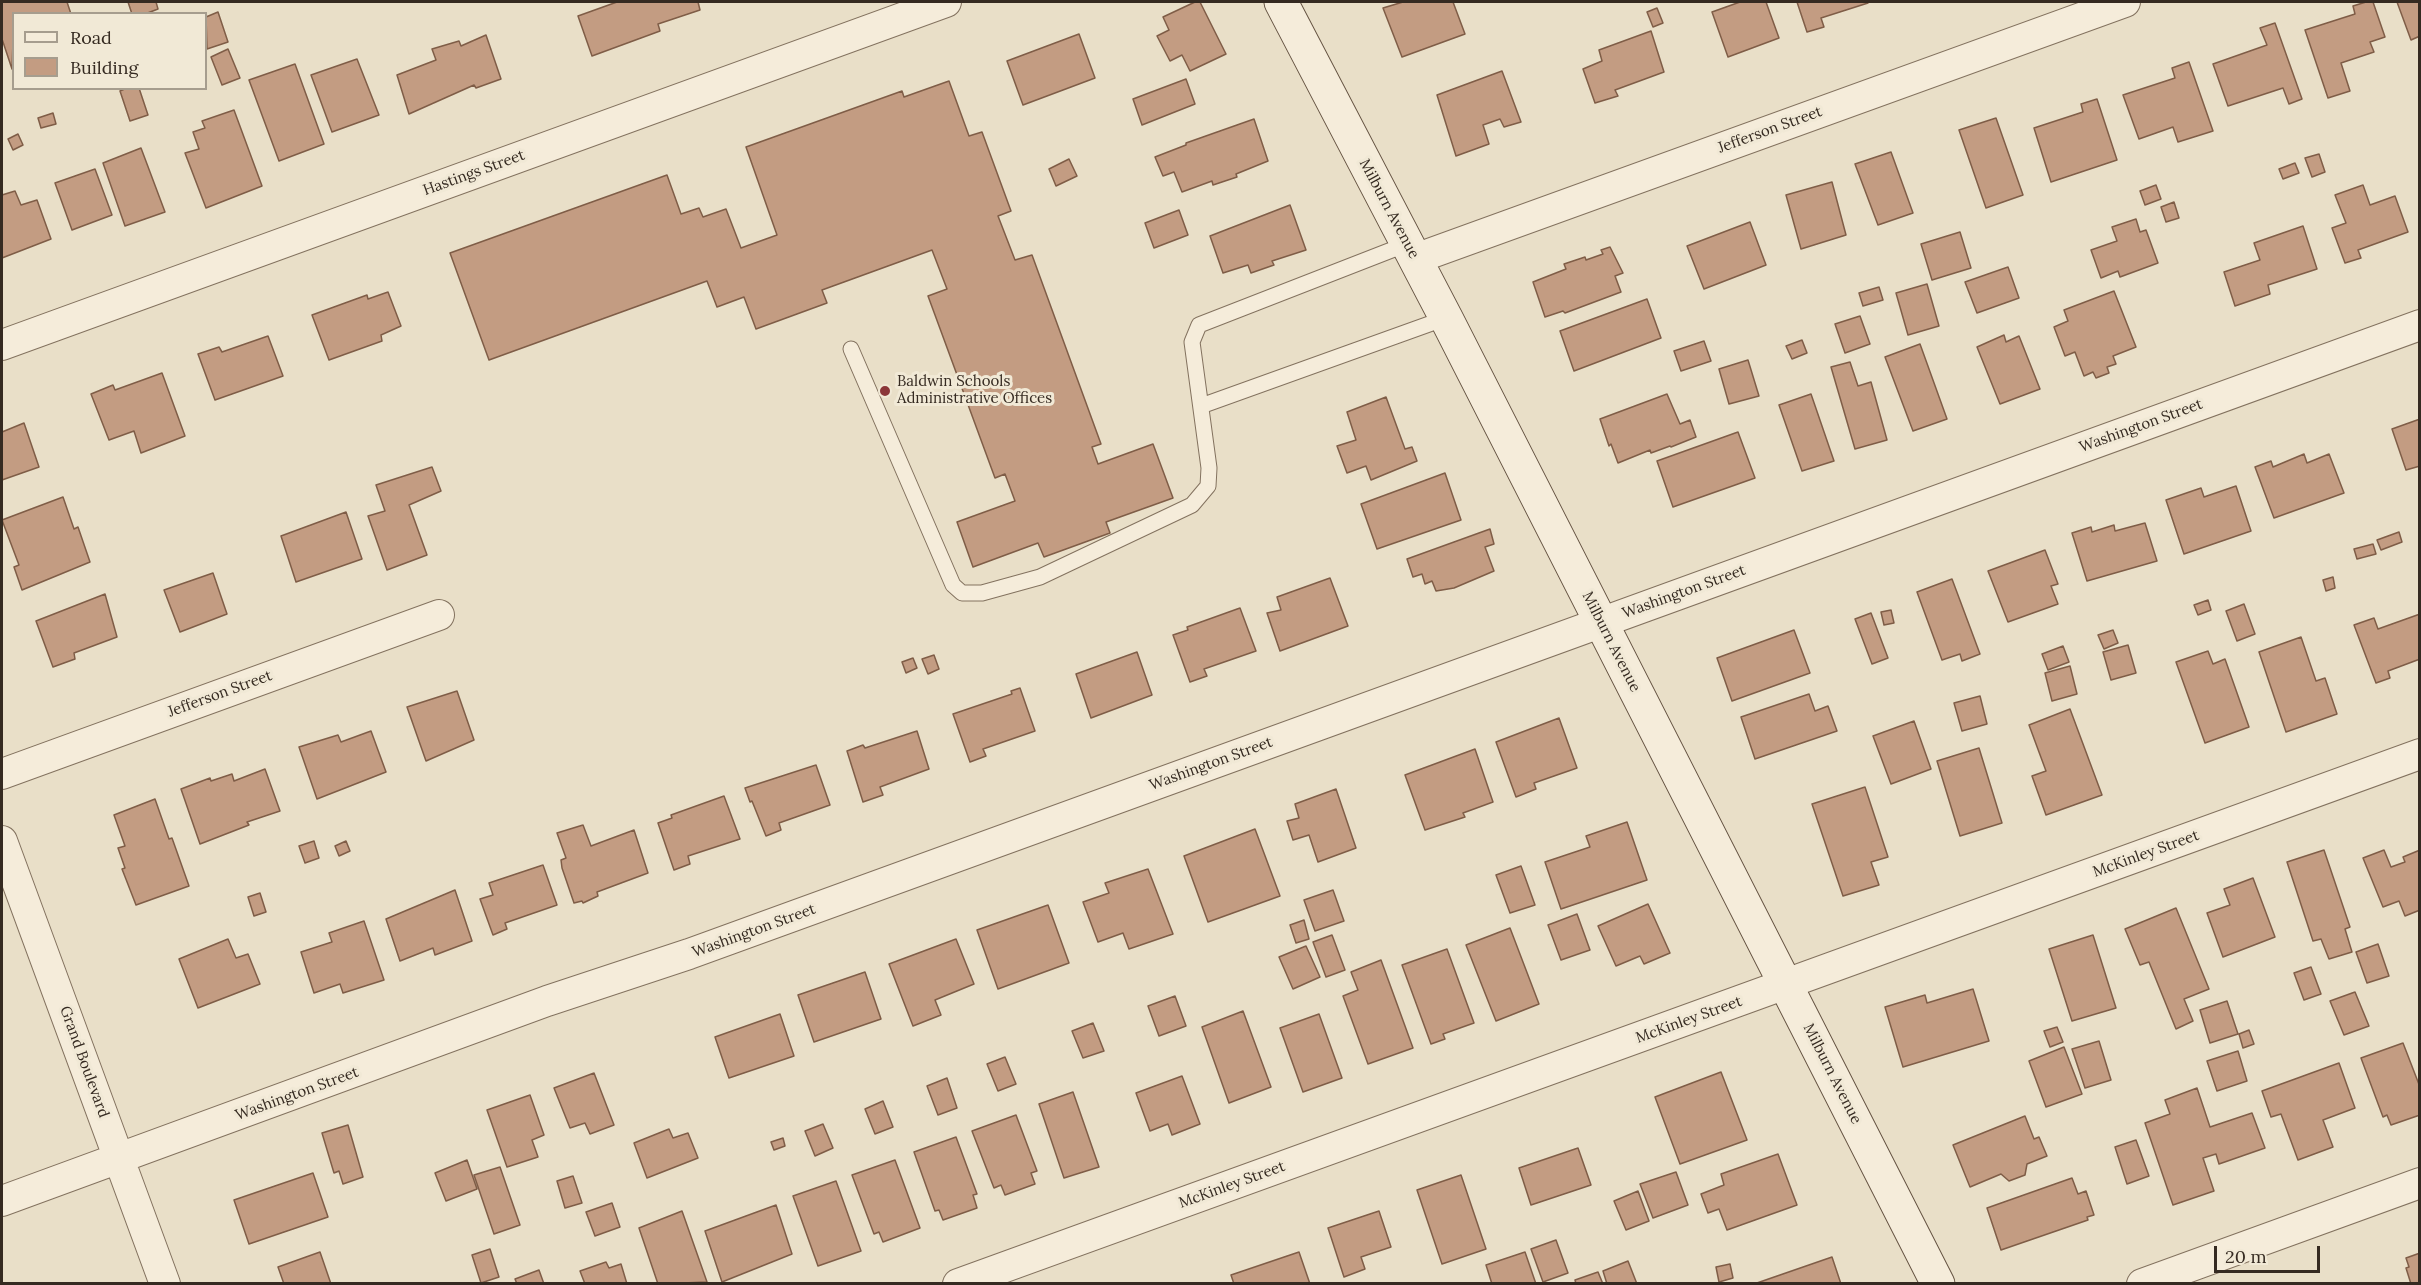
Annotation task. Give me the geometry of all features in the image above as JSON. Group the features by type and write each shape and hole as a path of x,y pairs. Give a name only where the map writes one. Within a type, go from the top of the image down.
{"main road":[{"name":"Milburn Avenue","path":"1281,2 1446,318 1938,1284"}],"street":[{"name":"Hastings Street","path":"2,345 946,2"},
{"name":"Jefferson Street","path":"1411,252 2126,2"},
{"name":"Washington Street","path":"2,1201 120,1160 547,1001 689,954 2420,325"},
{"name":"Jefferson Street","path":"2,774 439,615"},
{"name":"McKinley Street","path":"958,1284 2420,754"},
{"name":"Grand Boulevard","path":"2,841 165,1284"},
{"path":"2142,1284 2420,1183"}],"lane":[{"path":"851,349 953,585 962,593 982,593 1040,577 1192,505 1208,486 1209,468 1192,342 1199,325 1411,252"},
{"path":"1201,406 1446,318"}],"building":[{"path":"2,2 67,2 70,12 12,12 12,69 2,39"},
{"path":"128,2 156,2 158,9 150,12 131,12"},
{"path":"617,2 698,2 700,10 658,24 660,31 592,56 578,16"},
{"path":"1195,2 1200,2 1226,54 1190,71 1182,55 1170,61 1157,36 1169,30 1163,17"},
{"path":"1403,2 1453,2 1465,34 1402,57 1383,8"},
{"path":"1740,2 1766,2 1779,38 1728,57 1712,12"},
{"path":"1797,2 1868,3 1821,18 1824,27 1807,32"},
{"path":"2373,2 2385,37 2370,42 2374,52 2341,63 2350,91 2328,98 2305,30 2355,14 2353,6"},
{"path":"2397,2 2420,2 2420,36 2411,40"},
{"path":"1657,8 1663,23 1653,27 1647,12"},
{"path":"218,12 228,42 207,49 207,17"},
{"path":"2275,23 2302,99 2289,104 2283,88 2228,106 2213,64 2267,45 2260,28"},
{"path":"1651,31 1664,72 1615,90 1618,96 1595,103 1583,69 1602,61 1599,50"},
{"path":"1079,34 1095,78 1023,105 1007,61"},
{"path":"486,35 501,79 476,88 474,85 409,114 397,75 436,60 432,49 459,41 461,46"},
{"path":"228,49 240,78 222,85 211,57"},
{"path":"357,59 379,115 332,132 311,75"},
{"path":"2189,62 2213,131 2178,142 2173,127 2139,139 2123,95 2175,78 2172,68"},
{"path":"295,64 324,144 279,161 249,80"},
{"path":"1502,71 1521,122 1504,127 1500,119 1483,125 1489,144 1456,156 1437,95"},
{"path":"1186,79 1195,104 1142,125 1133,99"},
{"path":"949,81 969,136 982,132 1011,211 998,216 1015,260 1032,255 1101,444 1092,447 1098,464 1153,444 1173,498 1106,522 1110,533 1044,557 1038,543 973,567 957,522 1015,501 1005,474 995,478 928,296 947,289 932,250 822,290 827,303 756,329 744,297 717,307 707,281 489,360 450,253 667,175 681,214 699,208 703,217 726,209 741,248 777,235 746,147 902,91 904,97"},
{"path":"140,90 148,115 130,121 120,91"},
{"path":"2097,99 2117,160 2051,182 2034,128 2083,112 2081,104"},
{"path":"234,110 262,186 206,208 185,153 199,149 193,132 205,128 202,121"},
{"path":"53,113 56,124 41,128 38,118"},
{"path":"1996,118 2023,195 1986,208 1959,130"},
{"path":"1254,119 1268,161 1236,174 1237,177 1213,185 1212,181 1182,192 1174,172 1163,176 1155,157 1186,145 1186,143"},
{"path":"18,134 23,145 13,150 8,139"},
{"path":"141,148 165,212 125,226 103,163"},
{"path":"1891,152 1913,213 1878,225 1855,164"},
{"path":"2319,154 2325,172 2312,177 2305,158"},
{"path":"1069,159 1077,176 1056,186 1049,169"},
{"path":"2295,163 2299,173 2283,179 2279,169"},
{"path":"95,169 112,215 72,230 55,183"},
{"path":"1832,182 1846,235 1801,249 1786,195"},
{"path":"2156,185 2161,199 2145,205 2140,191"},
{"path":"2363,185 2370,205 2395,196 2408,232 2358,250 2361,258 2345,263 2332,228 2346,223 2335,195"},
{"path":"15,191 21,205 37,200 51,239 2,258 2,195"},
{"path":"2174,202 2179,218 2166,222 2161,207"},
{"path":"1290,205 1306,250 1272,261 1274,265 1251,273 1248,265 1223,273 1210,236"},
{"path":"1179,210 1188,235 1154,248 1145,223"},
{"path":"2136,219 2140,232 2146,230 2158,263 2120,277 2118,271 2101,278 2091,250 2117,241 2112,227"},
{"path":"1750,222 1766,265 1704,289 1687,246"},
{"path":"2303,226 2317,269 2268,285 2270,294 2235,306 2224,272 2260,260 2254,243"},
{"path":"1960,232 1971,268 1932,280 1921,244"},
{"path":"1610,247 1623,273 1615,276 1621,292 1565,313 1563,311 1545,317 1533,282 1566,269 1564,264 1603,254 1601,250"},
{"path":"2008,267 2019,298 1977,313 1965,282"},
{"path":"1927,284 1939,326 1908,335 1896,293"},
{"path":"1879,287 1883,300 1863,306 1859,293"},
{"path":"2114,291 2136,347 2113,356 2116,364 2107,367 2109,373 2096,378 2093,372 2084,376 2075,352 2065,356 2054,327 2068,321 2064,310"},
{"path":"388,292 401,326 381,335 382,341 329,360 312,315 367,295 368,299"},
{"path":"1647,299 1661,338 1574,371 1560,331"},
{"path":"1860,316 1870,344 1845,353 1835,324"},
{"path":"2004,335 2006,342 2019,336 2040,389 2000,404 1977,347"},
{"path":"268,336 283,376 215,400 198,354 219,347 222,352"},
{"path":"1802,340 1807,353 1792,359 1786,346"},
{"path":"1704,341 1711,361 1681,371 1674,351"},
{"path":"1920,344 1947,419 1913,431 1885,357"},
{"path":"1748,360 1759,396 1729,404 1719,369"},
{"path":"1850,362 1858,386 1871,382 1887,440 1855,449 1831,367"},
{"path":"162,373 185,436 141,453 134,431 109,440 91,394 113,385 115,390"},
{"path":"1667,394 1680,424 1690,420 1696,437 1651,453 1650,450 1618,463 1611,444 1609,446 1600,419"},
{"path":"1811,394 1834,461 1802,471 1779,405"},
{"path":"1386,397 1405,449 1412,447 1417,461 1371,480 1366,466 1347,473 1337,446 1356,440 1347,412"},
{"path":"2420,419 2420,466 2406,470 2392,429"},
{"path":"24,423 39,467 2,480 2,432"},
{"path":"1738,432 1755,478 1673,507 1657,461"},
{"path":"2304,454 2307,463 2329,454 2344,493 2274,518 2255,467 2271,461 2273,467"},
{"path":"432,467 441,491 409,505 427,555 387,570 368,516 385,511 376,485"},
{"path":"1445,473 1461,520 1377,549 1361,504"},
{"path":"2236,486 2251,531 2184,554 2166,500 2201,488 2204,497"},
{"path":"63,497 74,529 78,527 90,562 22,590 14,567 19,565 2,520"},
{"path":"346,512 362,559 296,582 281,536"},
{"path":"2145,523 2157,561 2087,581 2072,533 2091,527 2092,532 2114,525 2115,531"},
{"path":"1490,529 1494,544 1485,547 1494,571 1454,588 1436,591 1432,581 1425,584 1422,574 1413,577 1407,559"},
{"path":"2399,532 2402,542 2381,550 2377,540"},
{"path":"2373,544 2376,554 2357,559 2354,549"},
{"path":"2045,550 2058,584 2051,586 2058,604 2008,622 1988,571"},
{"path":"213,573 227,614 180,632 164,590"},
{"path":"2333,577 2335,588 2326,591 2323,580"},
{"path":"1330,578 1348,626 1280,651 1267,613 1281,610 1277,597"},
{"path":"1952,579 1980,654 1962,661 1960,654 1942,660 1917,592"},
{"path":"105,594 117,637 74,653 75,659 53,667 36,621"},
{"path":"2208,600 2211,610 2198,615 2194,605"},
{"path":"2244,604 2255,634 2237,641 2226,611"},
{"path":"1240,608 1256,651 1204,669 1207,676 1190,682 1173,635 1188,630 1187,627"},
{"path":"1891,610 1894,623 1884,625 1881,612"},
{"path":"1871,613 1888,658 1872,664 1855,619"},
{"path":"2420,614 2420,659 2388,671 2390,678 2376,683 2354,625 2374,618 2378,629"},
{"path":"1794,630 1810,673 1732,701 1717,658"},
{"path":"2113,630 2118,643 2104,649 2098,635"},
{"path":"2301,637 2316,681 2325,678 2337,714 2286,732 2259,652"},
{"path":"2128,645 2136,673 2111,680 2103,652"},
{"path":"2063,646 2069,662 2048,670 2042,654"},
{"path":"2208,651 2213,664 2225,659 2249,727 2205,743 2176,662"},
{"path":"1137,652 1152,695 1091,718 1076,674"},
{"path":"934,655 939,669 928,674 922,659"},
{"path":"913,658 917,668 906,673 902,662"},
{"path":"2070,666 2077,694 2052,701 2045,673"},
{"path":"1020,688 1035,731 983,749 986,756 970,762 953,714 1012,694 1011,691"},
{"path":"457,691 474,740 426,761 407,707"},
{"path":"1809,694 1815,711 1828,706 1837,731 1755,759 1741,717"},
{"path":"1980,696 1987,724 1962,731 1954,703"},
{"path":"2070,709 2102,795 2046,815 2032,776 2046,771 2029,725"},
{"path":"1559,718 1577,768 1534,783 1536,789 1516,797 1496,742"},
{"path":"1914,721 1931,769 1891,784 1873,736"},
{"path":"371,731 386,772 317,799 299,747 338,735 341,742"},
{"path":"917,731 929,769 880,787 883,795 863,802 847,751 863,745 865,748"},
{"path":"1979,748 2002,823 1960,836 1937,761"},
{"path":"1475,749 1493,802 1463,813 1465,817 1425,830 1405,775"},
{"path":"816,765 830,805 779,823 781,830 766,836 745,788"},
{"path":"265,769 280,811 247,822 249,825 200,844 181,789 210,778 211,781 232,774 234,781"},
{"path":"1865,787 1888,857 1871,862 1879,885 1843,896 1812,804"},
{"path":"1336,789 1356,848 1318,862 1309,835 1293,840 1287,821 1299,818 1295,804"},
{"path":"724,796 740,839 688,856 690,864 674,870 658,823 672,818 671,815"},
{"path":"155,799 189,886 136,905 122,869 125,868 118,848 125,846 114,815"},
{"path":"1627,822 1647,880 1561,909 1545,862 1590,847 1586,836"},
{"path":"583,825 591,846 634,830 648,873 597,892 598,896 583,903 582,901 574,903 562,868 561,860 566,858 557,833"},
{"path":"1255,829 1280,896 1208,922 1184,856"},
{"path":"314,841 319,858 305,863 299,846"},
{"path":"346,841 350,851 339,856 335,846"},
{"path":"2324,850 2350,927 2345,929 2352,952 2329,959 2321,939 2313,941 2287,862"},
{"path":"2384,850 2391,867 2405,862 2403,857 2420,850 2420,910 2405,916 2399,901 2383,907 2363,858"},
{"path":"543,865 557,905 505,923 507,929 493,935 480,899 493,895 489,883"},
{"path":"1521,866 1535,905 1510,913 1496,875"},
{"path":"1148,869 1173,934 1129,949 1123,933 1098,942 1083,902 1109,893 1105,883"},
{"path":"2253,878 2275,937 2223,957 2207,913 2230,905 2224,889"},
{"path":"455,890 472,941 435,955 433,948 400,961 386,919"},
{"path":"1333,890 1344,921 1315,931 1304,900"},
{"path":"260,893 266,912 254,916 248,897"},
{"path":"1648,904 1670,953 1644,964 1640,956 1616,966 1598,926"},
{"path":"1048,905 1069,963 998,989 977,930"},
{"path":"2176,908 2209,989 2184,999 2193,1021 2176,1029 2149,962 2140,965 2125,929"},
{"path":"1577,914 1590,950 1561,960 1548,925"},
{"path":"1304,920 1309,939 1296,943 1290,925"},
{"path":"364,921 384,980 343,993 340,984 314,993 301,952 332,942 329,933"},
{"path":"1510,928 1539,1004 1496,1021 1466,945"},
{"path":"1332,935 1345,970 1326,977 1313,942"},
{"path":"2093,935 2116,1008 2072,1021 2049,949"},
{"path":"228,939 236,958 248,954 260,984 198,1008 179,959"},
{"path":"956,939 974,984 935,1000 941,1015 913,1026 889,964"},
{"path":"2378,944 2389,976 2367,983 2356,952"},
{"path":"1306,946 1320,977 1293,989 1279,957"},
{"path":"1447,949 1474,1023 1443,1034 1445,1039 1431,1044 1402,965"},
{"path":"1381,960 1413,1048 1368,1064 1343,996 1358,990 1351,972"},
{"path":"2311,967 2321,994 2304,1000 2294,973"},
{"path":"865,972 881,1019 814,1042 798,995"},
{"path":"1973,989 1989,1041 1903,1067 1885,1007 1925,995 1927,1003"},
{"path":"2355,992 2369,1026 2344,1035 2330,1001"},
{"path":"1175,996 1186,1026 1159,1036 1148,1006"},
{"path":"2227,1001 2238,1034 2210,1043 2200,1010"},
{"path":"1243,1011 1271,1087 1229,1103 1202,1027"},
{"path":"780,1014 794,1056 729,1078 715,1037"},
{"path":"1319,1014 1342,1078 1303,1092 1280,1028"},
{"path":"1093,1023 1104,1051 1083,1058 1072,1031"},
{"path":"2057,1027 2063,1042 2050,1047 2044,1031"},
{"path":"2249,1030 2254,1044 2243,1048 2239,1034"},
{"path":"2099,1041 2111,1080 2085,1088 2072,1049"},
{"path":"2403,1043 2420,1087 2420,1115 2391,1125 2387,1115 2383,1117 2361,1058"},
{"path":"2064,1047 2082,1094 2046,1107 2029,1061"},
{"path":"2238,1051 2247,1081 2217,1091 2207,1061"},
{"path":"1005,1057 1016,1084 998,1091 987,1064"},
{"path":"2339,1063 2355,1108 2323,1120 2333,1147 2298,1160 2281,1114 2271,1117 2262,1091"},
{"path":"1721,1072 1747,1140 1680,1164 1655,1097"},
{"path":"594,1073 614,1125 590,1134 585,1123 570,1128 554,1088"},
{"path":"1182,1076 1200,1124 1172,1135 1168,1124 1150,1131 1136,1093"},
{"path":"947,1078 957,1108 938,1115 927,1086"},
{"path":"2197,1088 2210,1127 2252,1113 2265,1148 2219,1164 2216,1154 2203,1158 2214,1191 2173,1205 2145,1123 2170,1114 2165,1100"},
{"path":"1073,1092 1099,1167 1064,1178 1039,1104"},
{"path":"530,1095 544,1135 532,1140 538,1157 507,1167 487,1110"},
{"path":"883,1101 893,1127 875,1134 865,1109"},
{"path":"1016,1115 1037,1171 1031,1173 1035,1184 1005,1195 1001,1185 994,1188 972,1131"},
{"path":"2025,1116 2034,1139 2039,1137 2047,1156 2027,1164 2025,1175 2009,1181 2001,1174 1970,1187 1953,1145"},
{"path":"823,1124 833,1148 815,1156 805,1131"},
{"path":"348,1125 363,1177 343,1184 339,1171 334,1173 322,1133"},
{"path":"669,1129 673,1138 688,1133 698,1158 647,1178 634,1143"},
{"path":"956,1137 977,1194 973,1195 977,1208 943,1220 939,1210 935,1211 914,1152"},
{"path":"783,1138 785,1146 774,1150 771,1142"},
{"path":"2136,1140 2149,1176 2127,1184 2115,1147"},
{"path":"1578,1148 1591,1185 1531,1205 1519,1168"},
{"path":"1778,1154 1797,1205 1727,1230 1719,1209 1708,1213 1701,1194 1724,1185 1721,1174"},
{"path":"467,1160 477,1189 446,1201 435,1173"},
{"path":"895,1160 920,1228 883,1242 879,1232 874,1234 852,1175"},
{"path":"500,1167 520,1225 494,1234 474,1175"},
{"path":"1676,1172 1688,1205 1653,1218 1640,1184"},
{"path":"313,1173 328,1217 249,1244 234,1200"},
{"path":"1461,1175 1486,1249 1442,1264 1417,1190"},
{"path":"573,1176 582,1203 565,1208 557,1181"},
{"path":"2072,1178 2078,1194 2086,1191 2094,1215 2087,1217 2088,1220 2001,1250 1987,1208"},
{"path":"836,1181 861,1251 818,1266 793,1196"},
{"path":"1638,1191 1649,1221 1626,1230 1614,1201"},
{"path":"612,1203 620,1227 595,1236 586,1212"},
{"path":"776,1205 792,1254 722,1282 705,1231"},
{"path":"682,1211 707,1282 658,1284 639,1228"},
{"path":"1379,1211 1391,1247 1361,1257 1365,1269 1344,1277 1328,1228"},
{"path":"1556,1240 1568,1273 1543,1282 1531,1249"},
{"path":"490,1249 499,1277 481,1283 472,1255"},
{"path":"320,1252 331,1284 284,1284 278,1267"},
{"path":"1299,1252 1310,1284 1234,1284 1231,1275"},
{"path":"1525,1252 1536,1284 1492,1284 1486,1265"},
{"path":"2420,1253 2420,1284 2411,1284 2406,1268 2409,1267 2406,1258"},
{"path":"1832,1257 1841,1284 1754,1284"},
{"path":"1628,1261 1637,1284 1607,1284 1603,1271"},
{"path":"606,1262 609,1268 621,1264 627,1284 585,1284 580,1271"},
{"path":"1730,1264 1733,1278 1719,1282 1716,1267"},
{"path":"539,1270 544,1284 517,1284 515,1279"},
{"path":"1598,1272 1603,1284 1576,1284 1575,1280"}],"place":[{"name":"Baldwin Schools Administrative Offices","path":"885,391"}]}
